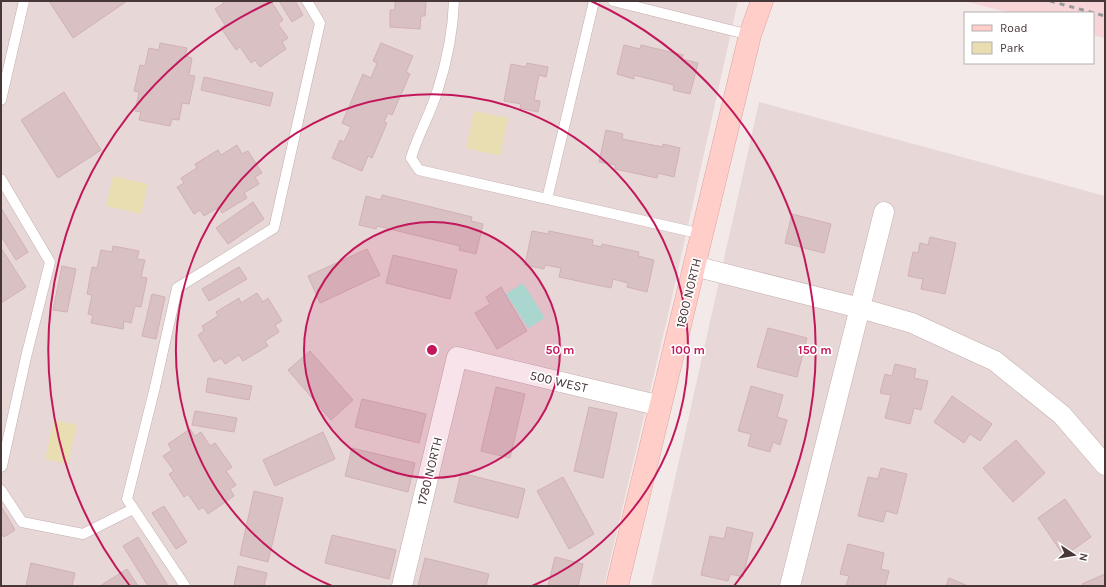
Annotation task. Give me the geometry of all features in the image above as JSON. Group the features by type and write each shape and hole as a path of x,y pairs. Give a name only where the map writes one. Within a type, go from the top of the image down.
{"street":[{"name":"1800 NORTH","path":"617,586 750,34 762,1"},
{"path":"790,586 884,212"},
{"path":"694,266 860,308 912,323 995,361 1062,415 1105,465"},
{"name":"500 WEST","path":"457,357 660,406"},
{"name":"1780 NORTH","path":"402,586 457,357"}],"lane":[{"path":"1,100 24,1"},
{"path":"185,586 133,509 128,499 177,288 274,228 320,24 307,1"},
{"path":"454,1 453,24 438,90 415,144 411,158 419,170 702,234"},
{"path":"547,199 594,1"},
{"path":"613,1 750,34"},
{"path":"1,179 50,262 26,357 1,467"},
{"path":"1,490 22,522 83,534 133,509"}],"shaded area":[{"path":"1,1 738,1 668,315 604,586 1,586"},
{"path":"964,1 1105,1 1105,38 1094,35 1094,12 1006,12"},
{"path":"759,102 1105,196 1105,586 651,586"},
{"path":"523,283 545,318 528,328 506,294"}],"green space":[{"path":"474,111 508,118 500,156 466,148"},
{"path":"113,176 148,184 141,214 106,206"},
{"path":"54,420 77,425 68,464 45,459"}],"building":[{"path":"49,1 127,1 73,38"},
{"path":"222,1 271,1 283,20 278,24 288,38 282,42 286,49 260,67 255,60 251,63 240,47 236,50 221,28 225,25 215,9 224,3"},
{"path":"279,1 295,1 303,15 292,22"},
{"path":"395,1 426,1 425,16 421,16 420,29 390,27 390,10 395,10"},
{"path":"160,43 187,48 185,56 192,58 189,75 195,76 189,104 182,103 179,120 172,119 170,126 139,120 141,112 135,111 139,92 134,91 140,65 145,66 149,48 159,50"},
{"path":"381,43 413,56 406,72 410,74 392,115 388,113 384,122 387,123 372,158 368,156 362,171 332,158 340,140 344,142 351,127 342,123 363,74 371,78 377,63 373,61"},
{"path":"624,45 640,49 641,45 683,55 682,59 698,63 690,94 673,90 674,85 634,75 634,79 617,74"},
{"path":"527,63 548,67 546,77 539,75 534,100 540,101 538,112 520,108 521,104 504,101 511,64 526,67"},
{"path":"204,77 273,93 270,106 201,90"},
{"path":"64,92 101,150 58,178 21,120"},
{"path":"606,130 623,134 622,139 663,147 663,144 680,148 674,177 658,173 657,178 615,169 616,165 599,162"},
{"path":"237,145 242,154 248,151 262,173 255,177 259,184 244,193 247,198 222,213 219,207 204,216 200,210 194,214 177,187 184,183 181,178 197,168 195,164 218,150 221,155"},
{"path":"382,195 472,217 471,221 483,224 476,254 459,250 460,246 377,226 376,229 359,225 366,196 381,200"},
{"path":"253,202 264,219 228,244 216,228"},
{"path":"1,208 28,252 16,260 1,236"},
{"path":"792,214 831,224 824,253 785,243"},
{"path":"532,231 549,234 549,231 593,240 592,245 602,247 602,244 639,252 638,256 654,260 647,292 627,287 628,283 613,279 611,288 559,277 561,268 545,265 544,269 525,265"},
{"path":"930,237 956,243 945,294 921,289 923,279 908,276 913,252 918,253 920,243 928,245"},
{"path":"113,246 139,251 137,259 145,260 141,277 147,278 141,307 135,306 131,323 124,321 123,329 91,323 93,315 88,314 92,295 87,294 92,267 97,268 101,250 112,252"},
{"path":"1,248 26,287 1,303"},
{"path":"367,249 380,275 320,303 308,276"},
{"path":"393,255 457,270 450,299 386,283"},
{"path":"62,266 76,269 67,312 53,310"},
{"path":"239,267 247,279 209,301 202,289"},
{"path":"501,287 527,331 497,349 475,313 490,304 486,297"},
{"path":"257,293 263,302 268,298 282,321 275,325 279,332 265,341 268,346 243,361 239,355 225,364 221,358 214,362 198,335 204,331 202,326 218,316 216,312 239,298 241,303"},
{"path":"152,294 165,297 156,339 142,336"},
{"path":"768,328 807,338 797,377 757,367"},
{"path":"310,351 353,400 331,420 288,370"},
{"path":"895,364 916,369 914,378 928,381 921,410 914,408 910,424 885,418 891,395 880,393 885,374 892,376"},
{"path":"208,378 252,386 249,400 206,392"},
{"path":"751,386 783,395 777,417 787,420 780,445 773,442 770,452 748,446 751,434 738,431"},
{"path":"496,387 525,394 510,458 481,451"},
{"path":"952,396 992,424 980,441 970,434 964,443 934,422"},
{"path":"362,399 426,414 419,443 355,427"},
{"path":"589,407 617,413 603,478 574,471"},
{"path":"195,411 237,418 234,432 192,425"},
{"path":"190,429 195,436 201,432 210,446 215,443 232,467 226,471 236,485 230,489 234,496 208,514 203,507 199,510 188,494 184,497 169,474 174,471 163,456 172,450 168,444"},
{"path":"323,432 335,459 275,486 263,460"},
{"path":"1016,440 1045,473 1013,502 983,468"},
{"path":"352,448 415,463 408,492 345,476"},
{"path":"881,468 907,474 897,514 886,511 883,522 858,516 868,477 878,479"},
{"path":"461,473 525,489 518,518 454,502"},
{"path":"563,477 594,534 569,549 537,491"},
{"path":"254,491 283,498 268,562 240,555"},
{"path":"1065,499 1091,537 1064,556 1038,518"},
{"path":"1,506 15,530 4,537 1,533"},
{"path":"164,506 187,542 176,549 152,513"},
{"path":"727,527 753,533 743,577 730,574 728,581 701,575 710,536 724,539"},
{"path":"332,535 396,550 389,579 325,563"},
{"path":"138,537 168,586 148,586 123,546"},
{"path":"848,544 884,553 881,569 889,571 885,586 846,586 849,576 840,574"},
{"path":"555,557 583,564 578,586 548,586"},
{"path":"425,558 489,574 486,586 418,586"},
{"path":"31,563 75,573 72,586 26,586"},
{"path":"238,566 267,573 264,586 234,586"},
{"path":"127,569 138,586 100,586"},
{"path":"1105,574 1105,586 1083,586 1082,584"},
{"path":"949,578 968,586 946,586"}],"railway":[{"path":"1050,1 1090,12"},
{"path":"1094,13 1105,16"}]}
